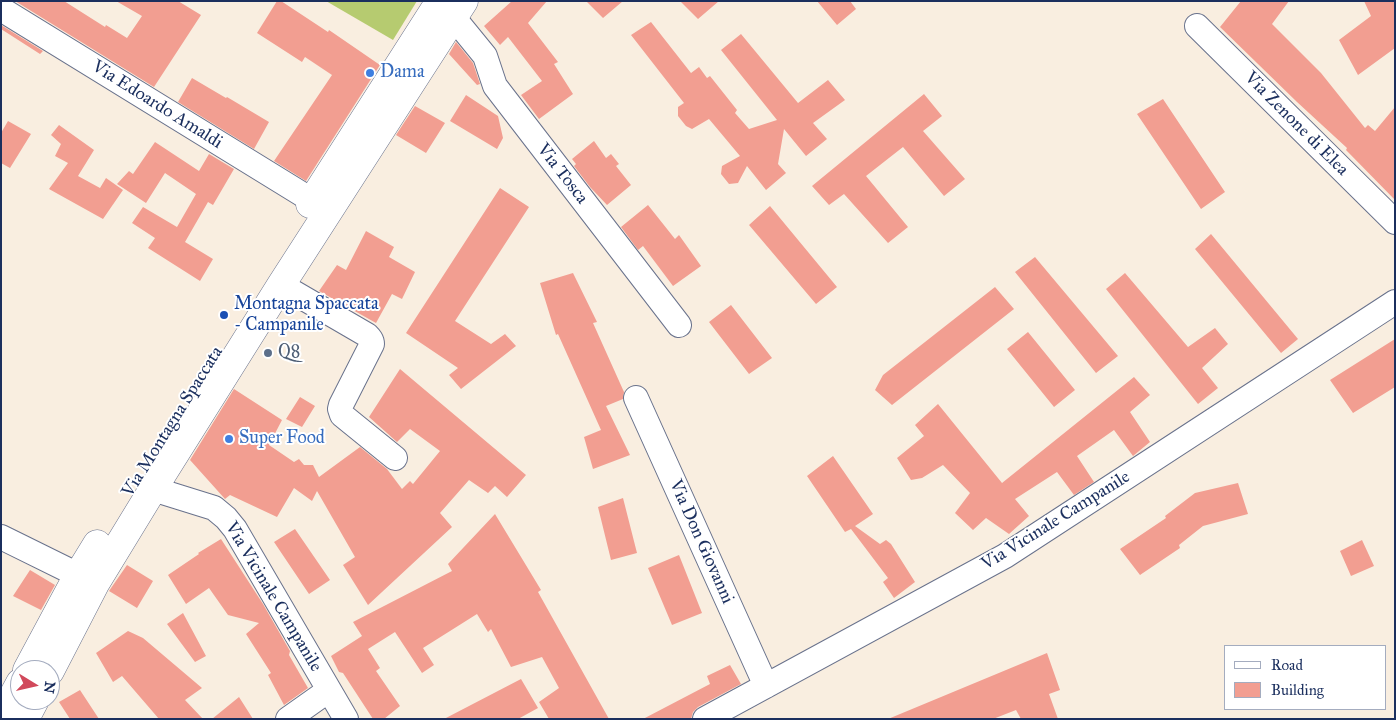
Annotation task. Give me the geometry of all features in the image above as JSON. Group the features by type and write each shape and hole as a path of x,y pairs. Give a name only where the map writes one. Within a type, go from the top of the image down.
{"main road":[{"name":"Via Montagna Spaccata","path":"32,660 78,575 312,201 452,7"},
{"name":"Via Montagna Spaccata","path":"56,660 95,584 452,7"},
{"path":"1,718 10,701"}],"street":[{"name":"Via Tosca","path":"452,7 485,56 495,86 679,324"},
{"name":"Via Edoardo Amaldi","path":"1,9 312,201"},
{"name":"Via Zenone di Elea","path":"1197,26 1395,222"},
{"path":"281,285 370,337 372,344 341,405 340,412 395,458"},
{"name":"Via Vicinale Campanile","path":"705,719 1005,556 1395,302"},
{"name":"Via Don Giovanni","path":"636,398 766,686"},
{"name":"Via Vicinale Campanile","path":"153,489 214,508 226,518 235,529 346,719"},
{"path":"1,537 78,575"},
{"path":"288,719 329,690"}],"green space":[{"path":"326,1 417,1 393,40"}],"building":[{"path":"15,1 64,1 105,27 106,25 127,38 142,16 116,1 178,1 201,15 154,87"},
{"path":"277,1 281,1 328,32 329,30 380,65 306,181 274,161 332,75 305,57 302,62 257,33"},
{"path":"512,1 547,1 528,23 558,62 554,64 573,94 539,119 521,95 542,81 508,37 500,45 484,26"},
{"path":"586,1 623,1 603,18"},
{"path":"680,1 719,1 698,19"},
{"path":"817,1 850,1 856,9 837,25"},
{"path":"1241,1 1289,1 1272,24 1321,73 1365,128 1368,125 1375,131 1395,107 1395,200 1346,150 1347,148 1220,27"},
{"path":"1364,1 1395,1 1395,48 1358,75 1339,40 1371,16"},
{"path":"651,22 691,73 699,67 707,78 710,76 737,110 735,113 749,129 777,120 721,50 741,34 798,103 828,80 845,100 813,123 827,139 806,156 784,129 778,164 786,173 766,190 747,166 738,183 729,184 721,174 722,166 740,156 709,119 692,129 686,126 678,116 678,107 684,103 631,35"},
{"path":"1,25 43,51 40,54 1,29"},
{"path":"456,42 473,63 480,84 477,85 449,54"},
{"path":"192,78 269,122 254,149 178,102"},
{"path":"924,94 942,116 923,131 965,179 944,196 903,147 866,176 908,227 888,243 844,194 829,205 812,186"},
{"path":"466,95 498,116 503,138 497,149 450,121"},
{"path":"1163,99 1225,192 1201,209 1137,114"},
{"path":"415,106 445,123 426,153 396,135"},
{"path":"8,121 31,134 10,168 1,163 1,133"},
{"path":"59,125 94,150 78,176 100,188 106,178 123,190 103,219 49,189 68,163 55,156 61,144 51,135"},
{"path":"594,141 606,158 611,154 619,164 616,166 631,185 607,205 574,166 576,164 572,159"},
{"path":"155,142 199,171 209,154 234,169 213,205 208,202 185,242 213,259 200,281 148,248 155,238 132,223 143,207 177,227 196,194 165,173 146,203 117,184 129,171 133,174"},
{"path":"500,188 529,207 455,321 491,344 505,334 516,346 461,389 449,375 458,368 406,333"},
{"path":"648,205 675,239 679,235 701,266 673,286 643,246 638,250 621,227"},
{"path":"770,206 837,287 816,304 749,225"},
{"path":"366,231 394,247 389,257 415,272 402,299 392,294 376,323 319,291 337,265 346,270"},
{"path":"1211,234 1298,339 1281,353 1195,249"},
{"path":"1035,257 1118,356 1096,373 1015,272"},
{"path":"573,273 597,322 593,323 624,392 623,399 606,406 630,455 593,469 584,437 601,430 558,334 556,335 540,283"},
{"path":"1125,273 1188,347 1215,328 1228,344 1202,368 1218,388 1198,404 1106,289"},
{"path":"995,287 1014,309 892,405 875,390 883,375"},
{"path":"731,305 772,358 749,374 709,322"},
{"path":"1028,332 1075,390 1054,407 1007,349"},
{"path":"1395,339 1395,387 1353,413 1330,380"},
{"path":"400,369 526,475 507,497 495,486 488,493 469,480 440,513 452,527 368,605 343,565 355,557 317,491 312,501 294,488 277,517 230,495 225,499 190,460 234,389 282,420 269,445 294,462 299,459 304,465 313,465 319,477 360,447 387,469 402,489 410,481 413,484 440,451 410,429 397,442 369,417"},
{"path":"1134,377 1150,395 1130,412 1150,442 1133,456 1114,430 1077,456 1094,482 1074,495 1057,472 1015,499 1029,516 1009,534 986,518 973,530 955,513 970,493 943,465 922,478 911,480 897,458 924,436 915,425 938,404 1002,483"},
{"path":"300,397 315,406 302,427 286,419"},
{"path":"833,456 873,514 855,526 880,544 886,540 891,544 915,582 894,598 883,582 888,578 851,529 845,532 807,476"},
{"path":"1238,483 1248,514 1203,526 1179,545 1180,548 1140,575 1120,549 1166,518 1165,516 1195,493"},
{"path":"623,498 637,553 611,560 598,507"},
{"path":"495,514 541,590 538,592 609,719 549,719 539,702 559,688 542,657 511,667 491,629 488,632 477,614 423,648 434,665 422,673 395,632 368,649 380,668 376,671 400,706 384,719 373,719 343,673 339,672 331,656 362,636 353,622 452,571 448,564"},
{"path":"295,529 330,580 309,594 274,542"},
{"path":"221,539 263,604 290,651 289,655 308,688 284,705 268,675 271,673 246,634 259,623 228,615 209,588 186,604 168,575"},
{"path":"1362,540 1374,566 1351,576 1340,551"},
{"path":"679,555 702,613 672,625 648,568"},
{"path":"127,565 153,581 137,608 109,591"},
{"path":"30,570 55,585 41,610 13,596"},
{"path":"183,613 206,656 195,662 167,624"},
{"path":"128,631 143,638 202,688 185,700 203,719 159,719 122,676 113,682 96,653"},
{"path":"1047,653 1060,690 1049,694 1058,719 1021,719 1016,710 993,719 888,719"},
{"path":"730,665 741,684 698,707 693,712 691,719 643,719 710,684 707,676"},
{"path":"521,679 538,708 518,719 444,719"},
{"path":"80,690 99,719 70,719 60,701"},
{"path":"239,697 253,719 212,719"}],"place":[{"name":"Dama","path":"370,73"},
{"name":"Montagna Spaccata - Campanile","path":"224,315"},
{"name":"Q8","path":"268,353"},
{"name":"Super Food","path":"229,439"}]}
